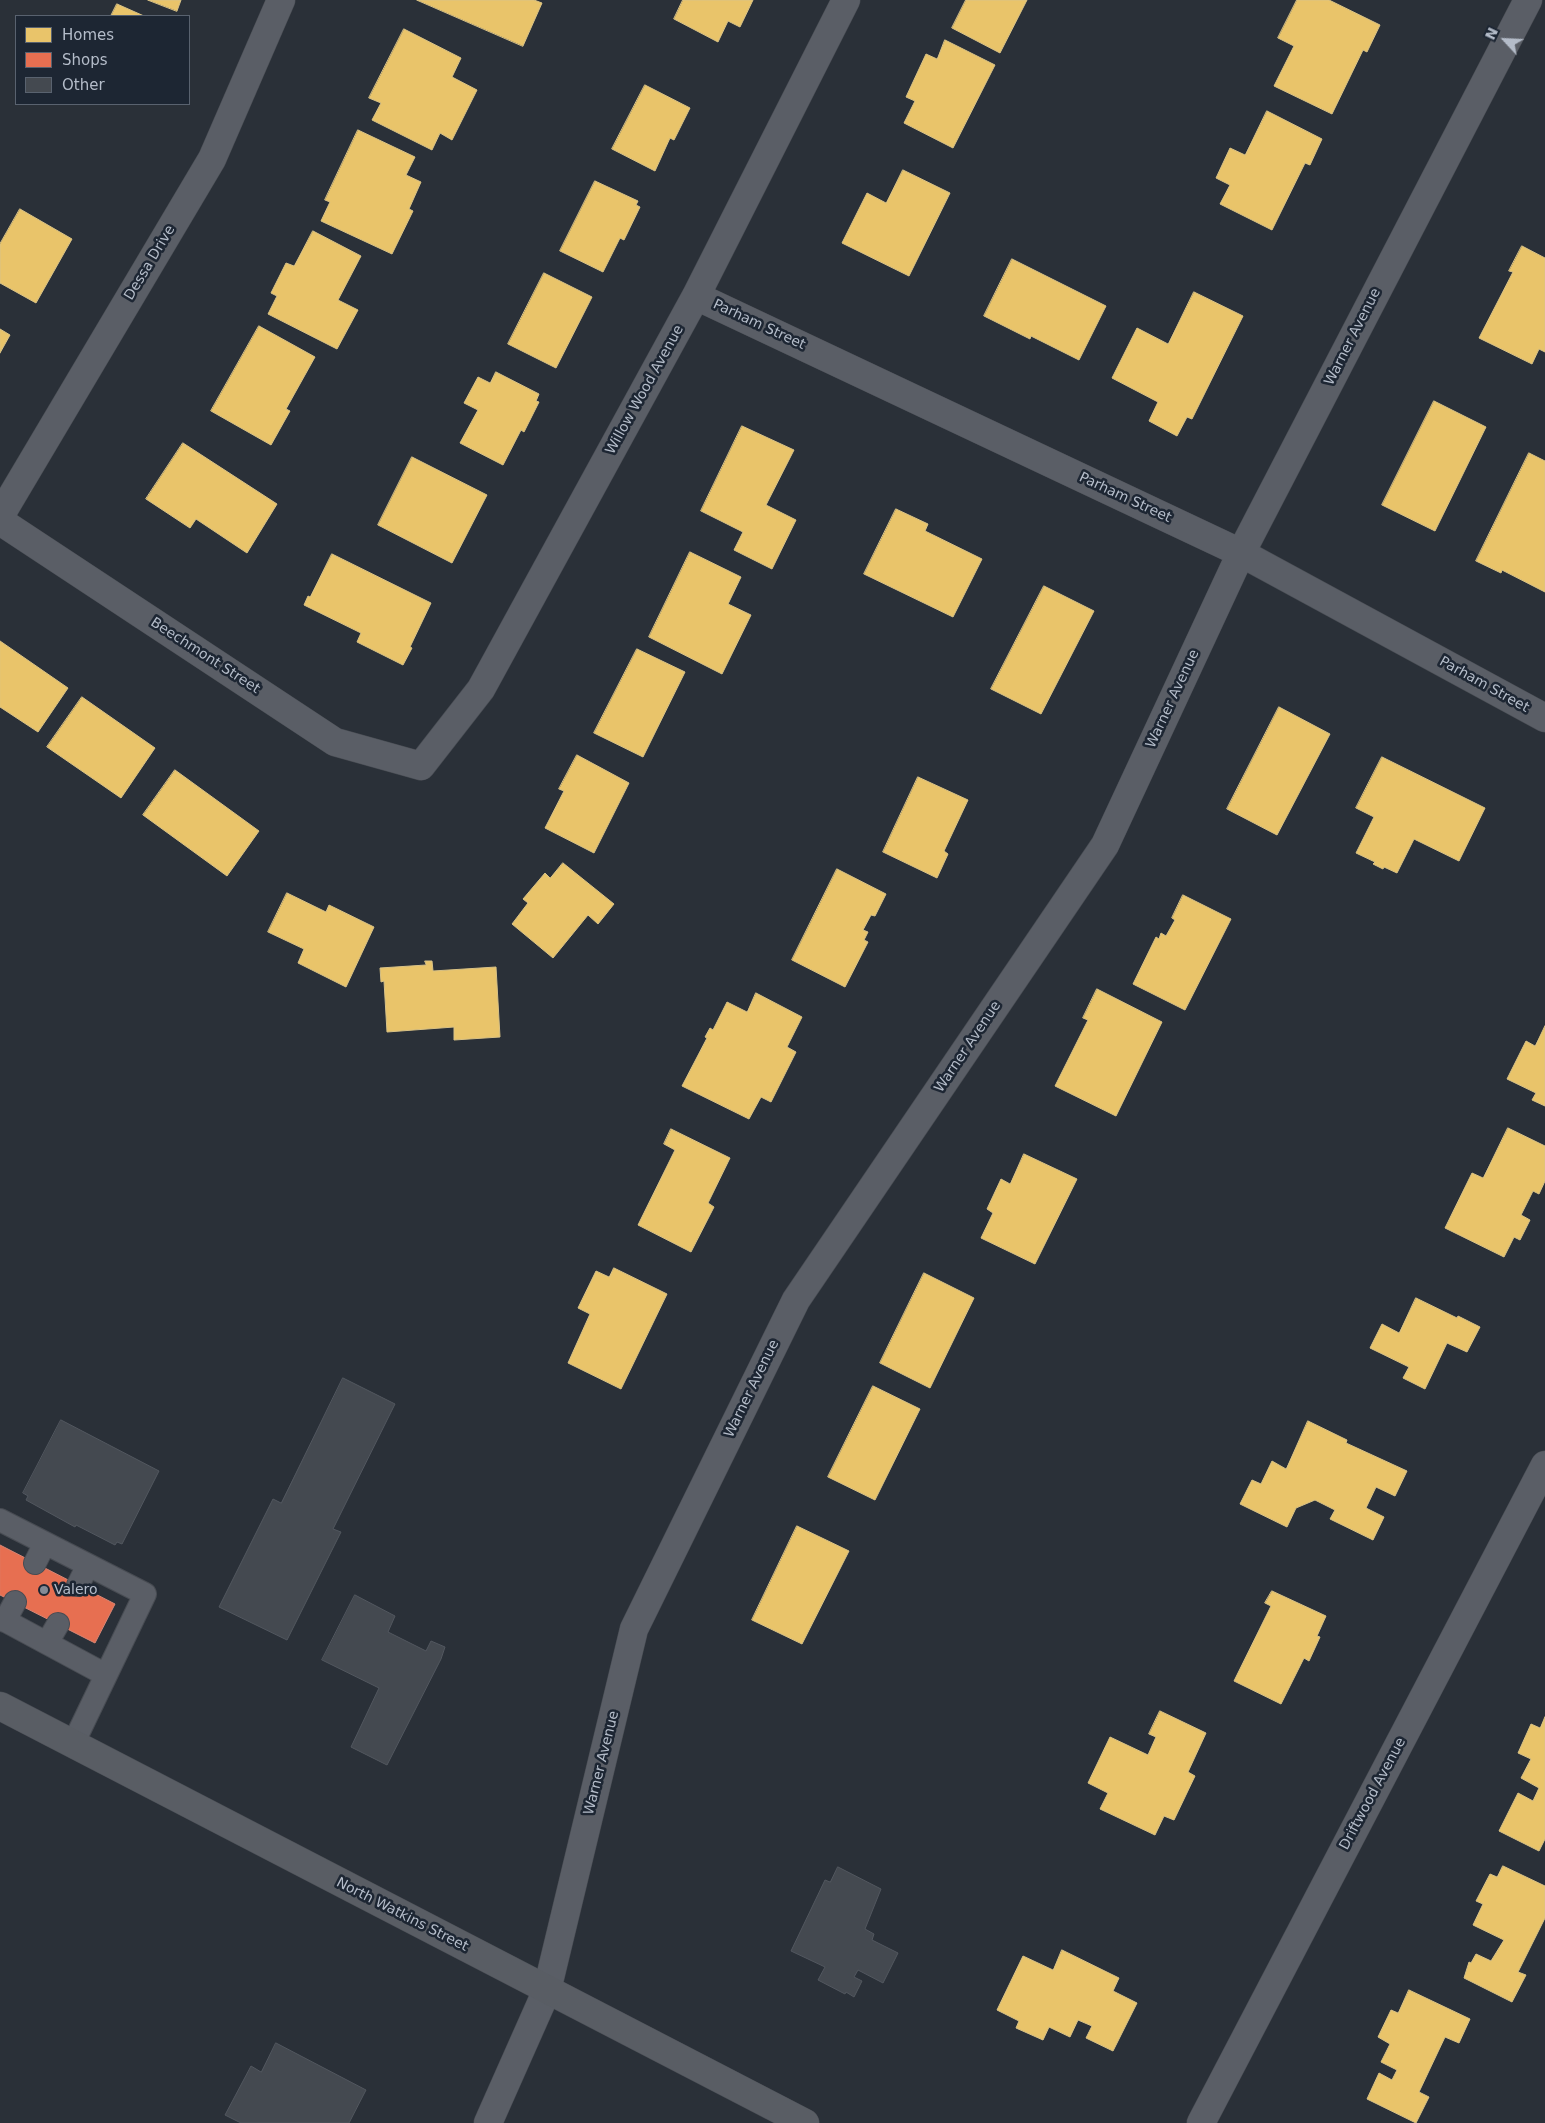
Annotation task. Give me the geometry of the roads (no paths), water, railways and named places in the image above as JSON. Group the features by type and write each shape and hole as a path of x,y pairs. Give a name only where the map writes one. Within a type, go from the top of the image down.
{"main road":[{"name":"North Watkins Street","path":"0,1706 805,2123"}],"street":[{"name":"Dessa Drive","path":"0,516 212,159 281,0"},
{"name":"Willow Wood Avenue","path":"420,766 481,689 696,296 846,0"},
{"name":"Warner Avenue","path":"488,2123 547,1990 634,1629 796,1300 1105,845 1241,553 1528,0"},
{"name":"Parham Street","path":"696,296 1241,553 1545,718"},
{"name":"Beechmont Street","path":"0,521 335,742 420,766"},
{"name":"Driftwood Avenue","path":"1201,2123 1545,1465"}],"lane":[{"path":"0,1520 145,1594 73,1744"},
{"path":"35,1563 45,1543"},
{"path":"78,1585 88,1565"},
{"path":"7,1614 52,1634 106,1675"}],"place":[{"name":"Valero","path":"44,1590"}]}
